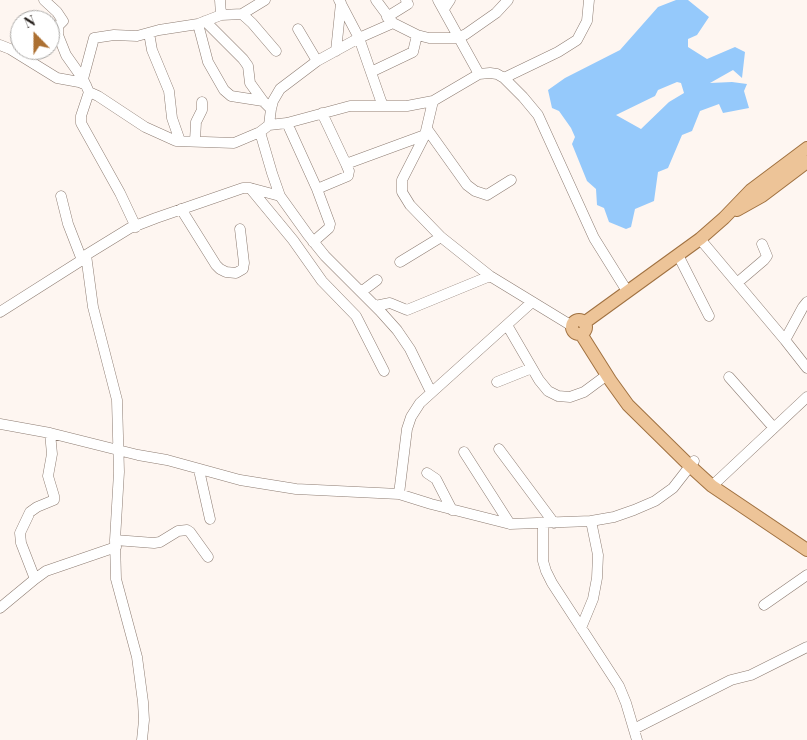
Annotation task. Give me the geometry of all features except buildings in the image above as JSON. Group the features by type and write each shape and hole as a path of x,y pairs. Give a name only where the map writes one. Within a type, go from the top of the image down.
{"main road":[{"path":"807,148 751,190 700,239 579,328 608,378 628,405 715,483 807,550"},
{"path":"724,218 762,196 807,162"},
{"path":"715,483 807,540"}],"street":[{"path":"44,0 57,12 63,21 58,26 58,35 66,55 89,88"},
{"path":"220,0 221,15"},
{"path":"136,227 120,193 81,123 89,88 94,38 137,36 202,22 221,15 242,14 265,0"},
{"path":"376,0 390,20 417,35 429,38 458,38 496,13 508,0"},
{"path":"269,125 273,101 280,89 317,61 390,20 408,4 406,0"},
{"path":"450,0 441,4 479,74"},
{"path":"504,78 558,52 577,40 588,21 589,0"},
{"path":"340,2 359,38 384,106"},
{"path":"336,51 340,2"},
{"path":"242,14 252,22 276,51"},
{"path":"202,22 208,62 224,90 231,96 263,101"},
{"path":"202,22 243,59 248,66 250,83 263,101 271,108"},
{"path":"298,29 317,61"},
{"path":"149,33 152,50 169,91 172,118 180,141"},
{"path":"371,72 407,57 413,52 417,35"},
{"path":"0,45 10,49 57,78 79,82 145,127 176,141 194,140 234,144 260,132 269,125 287,123 350,106 407,106 433,101 479,74 497,74 524,97 538,115 594,238 627,291"},
{"path":"433,101 426,132 402,180 402,192 410,206 441,237 490,276 531,303 579,328"},
{"path":"194,140 196,122 202,110 202,102"},
{"path":"317,189 348,176 349,171 322,113"},
{"path":"287,123 317,189 330,224 330,228 313,242"},
{"path":"260,132 280,196 313,242 397,330 410,349 431,392"},
{"path":"346,164 426,132"},
{"path":"426,132 467,185 475,191 487,195 511,180"},
{"path":"0,312 84,257 136,227 156,218 243,188 280,196"},
{"path":"250,188 293,240 322,281 356,316 384,371"},
{"path":"61,196 68,224 84,257 93,307 117,400 119,472 116,579 137,657 144,720 142,740"},
{"path":"176,210 216,265 226,272 236,273 243,269 240,229"},
{"path":"400,262 441,237"},
{"path":"700,239 786,340 807,368"},
{"path":"738,283 767,256 762,244"},
{"path":"678,255 709,316"},
{"path":"375,306 390,303 407,310 490,276"},
{"path":"361,292 377,280"},
{"path":"786,340 807,302"},
{"path":"399,494 404,443 411,417 431,392 531,303"},
{"path":"507,325 538,380 548,391 558,396 570,397 584,392 608,378"},
{"path":"497,382 532,368"},
{"path":"728,377 774,428"},
{"path":"715,483 807,397"},
{"path":"0,424 50,433 167,460 240,480 296,489 399,494 452,510 510,524 590,522 621,515 655,501 673,488 692,464"},
{"path":"34,579 20,543 20,532 30,512 54,500 48,476 52,454 50,433"},
{"path":"498,449 549,523 543,561 546,571 619,686 637,740"},
{"path":"464,452 510,524"},
{"path":"200,470 210,519"},
{"path":"427,473 436,479 452,510"},
{"path":"581,628 593,599 597,578 598,555 590,522"},
{"path":"0,608 34,579 46,572 116,543 160,542 178,531 187,530 208,557"},
{"path":"764,605 807,575"},
{"path":"634,729 731,680 751,675 807,647"}],"water":[{"path":"676,0 688,0 709,17 697,35 688,39 688,47 707,59 735,47 745,52 742,78 733,70 710,83 732,82 747,84 744,91 749,108 723,113 719,104 700,111 692,131 682,135 668,168 658,172 654,201 635,209 631,227 626,229 609,222 604,208 597,205 596,189 587,181 572,144 575,137 559,111 552,108 548,90 565,78 620,50 658,7","holes":["677,82 681,83 684,93 669,102 641,129 616,115 655,96 658,90"]}]}
